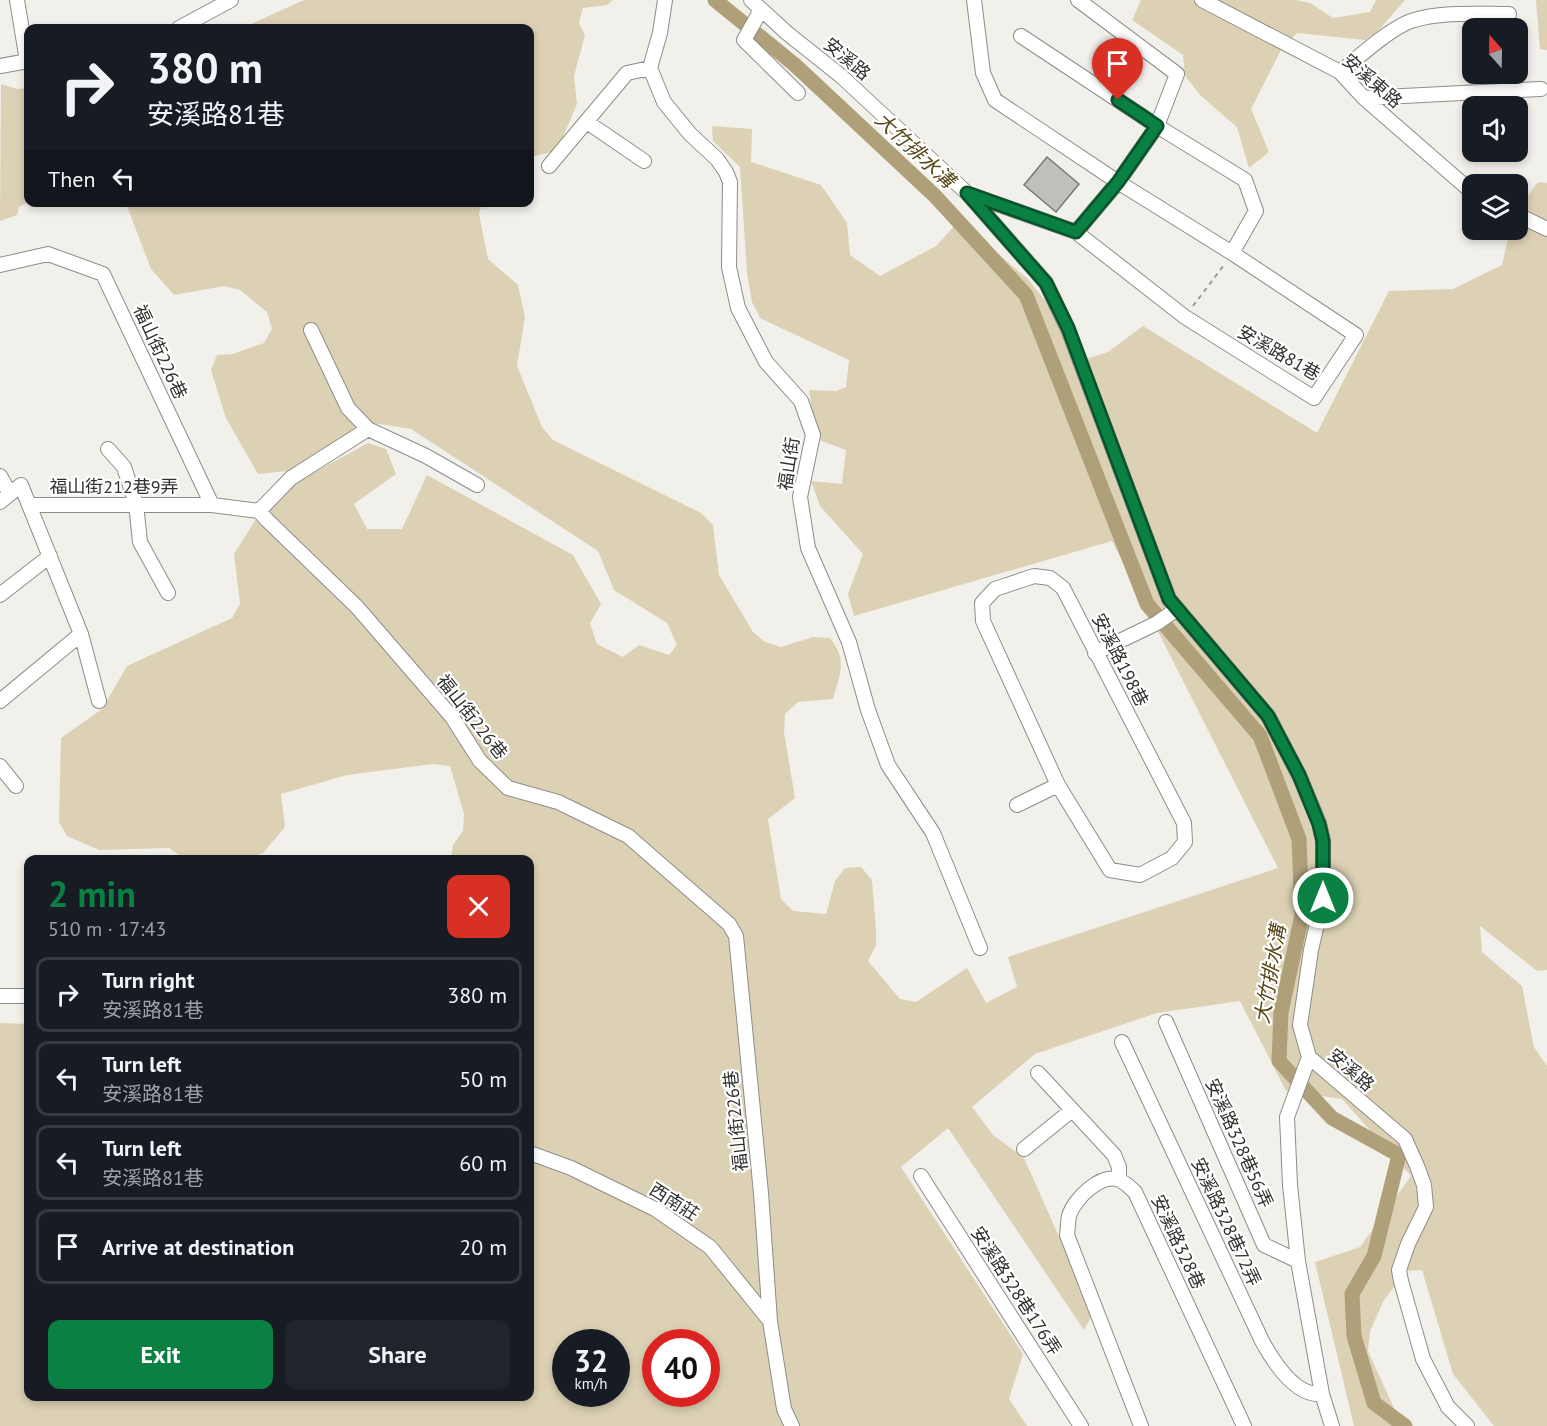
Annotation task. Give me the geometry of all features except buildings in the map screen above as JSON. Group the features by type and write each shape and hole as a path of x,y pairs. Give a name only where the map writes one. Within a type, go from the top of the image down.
{"street":[{"path":"17,0 24,39"},
{"path":"186,24 231,0"},
{"path":"549,166 627,73 650,68 660,33 665,0"},
{"name":"安溪路81巷","path":"967,193 1076,232 1185,317 1314,398 1356,335 995,100 983,73 974,0"},
{"path":"1076,232 1118,182 1157,126 1177,74 1078,0"},
{"name":"安溪東路","path":"1202,0 1340,72 1364,98 1462,183"},
{"path":"757,9 744,39 798,93"},
{"name":"安溪路","path":"757,9 841,76 967,193 1038,274 1050,292 1080,357 1173,612 1268,716 1299,775 1319,824 1323,841 1323,898 1311,950 1300,1025 1309,1057 1405,1139 1418,1166 1424,1185 1426,1207 1399,1270 1401,1281 1424,1359 1448,1407 1467,1426"},
{"path":"1340,72 1399,26 1413,20 1447,15 1509,14"},
{"path":"1022,36 1157,126 1245,180 1256,211 1232,253"},
{"path":"0,66 24,62"},
{"name":"福山街","path":"650,68 664,102 690,134 717,159 730,182 729,267 738,308 766,362 801,402 813,435 800,497 808,548 849,642 868,710 888,765 933,833 981,948"},
{"path":"1364,98 1541,89"},
{"path":"587,123 644,161"},
{"path":"1528,220 1547,229"},
{"name":"福山街226巷","path":"0,265 48,254 103,274 212,505"},
{"path":"311,330 348,408 368,429 426,456 477,485"},
{"path":"212,505 259,511 291,478 368,429"},
{"path":"108,449 124,467 136,504 140,542 168,593"},
{"path":"0,476 5,498"},
{"name":"福山街212巷9弄","path":"5,498 21,486 29,506 212,505"},
{"path":"29,506 81,634 99,701"},
{"name":"福山街226巷","path":"259,511 357,607 452,717 480,761 508,788 558,802 628,836 729,924 736,936 761,1192 770,1321 784,1409 792,1426"},
{"path":"0,595 50,556"},
{"name":"安溪路198巷","path":"1034,576 1050,578 1063,588 1184,823 1185,842 1172,858 1140,875 1110,870 1058,785 983,621 982,603 995,589 1034,576"},
{"path":"1095,653 1157,623 1173,612"},
{"path":"0,701 81,634"},
{"path":"0,766 16,786"},
{"path":"1017,806 1058,785"},
{"path":"0,996 24,996"},
{"name":"安溪路328巷56弄","path":"1166,1022 1264,1245 1298,1261"},
{"name":"安溪路328巷72弄","path":"1122,1042 1267,1350 1278,1369 1298,1386 1314,1395 1322,1394"},
{"path":"1309,1057 1287,1117 1290,1185 1298,1261 1322,1394 1332,1426"},
{"path":"1038,1073 1114,1155 1119,1167 1119,1179 1106,1180 1092,1186 1079,1199 1070,1214 1067,1234 1138,1426"},
{"path":"1024,1149 1072,1110"},
{"name":"西南莊","path":"534,1154 571,1168 655,1209 710,1247 770,1321"},
{"name":"安溪路328巷176弄","path":"921,1176 1081,1426"},
{"name":"安溪路328巷","path":"1119,1179 1135,1192 1244,1426"}],"path":[{"path":"1185,317 1232,253"}],"shaded area":[{"path":"304,0 613,0 607,5 583,8 579,23 585,35 574,76 577,104 557,151 534,156 534,24 251,24"},
{"path":"1141,0 1296,0 1310,3 1333,18 1370,12 1376,0 1405,0 1377,32 1365,40 1297,33 1281,50 1251,109 1269,152 1249,168 1237,127 1201,96 1185,76 1183,55 1132,20"},
{"path":"1536,0 1547,0 1547,50 1540,49"},
{"path":"1,84 17,89 24,88 24,204 19,207 17,215 0,221"},
{"path":"712,126 752,129 751,162 821,185 847,223 850,255 880,276 936,246 959,221 1028,279 1058,317 1083,360 1108,352 1143,326 1317,433 1389,291 1453,289 1502,265 1508,240 1528,240 1528,196 1538,182 1547,183 1547,970 1537,971 1480,926 1482,952 1522,986 1534,1047 1547,1066 1547,1426 1494,1426 1453,1374 1422,1270 1406,1271 1384,1300 1370,1331 1368,1351 1402,1426 1354,1426 1315,1262 1360,1247 1411,1176 1342,1099 1286,1091 1240,1001 1157,1013 1035,1054 972,1107 993,1135 1024,1158 1093,1313 1084,1330 948,1128 901,1167 1023,1354 1009,1399 1027,1426 0,1426 0,1023 24,1024 24,1401 534,1401 534,855 452,855 453,845 463,831 464,814 450,766 433,764 347,775 281,794 285,827 263,853 258,855 179,855 169,848 99,850 67,836 59,822 61,738 102,709 127,666 232,618 240,604 234,554 261,511 286,488 368,443 386,449 396,474 354,504 367,529 402,529 427,475 573,555 601,604 590,623 597,644 623,657 639,645 669,655 677,645 667,623 614,590 598,551 411,429 366,422 288,471 258,474 226,418 211,370 217,355 233,354 264,343 272,329 267,312 240,290 224,286 174,295 151,269 127,207 481,207 479,214 488,259 518,285 525,317 517,366 542,427 553,440 701,513 713,525 719,575 753,632 765,642 781,647 813,637 830,638 836,646 841,667 833,699 798,702 785,714 784,732 795,798 768,819 781,899 793,911 826,914 835,881 845,868 861,867 872,880 876,929 876,945 868,961 900,999 916,1002 967,968 986,1003 1017,987 1008,957 1278,868 1112,541 854,616 848,594 863,554 820,506 811,481 842,484 846,450 816,439 809,390 836,391 846,387 849,360 760,318 752,302 747,273 740,167 713,141"}],"waterway":[{"name":"大竹排水溝","path":"715,0 795,65 935,196 1026,295 1147,604 1260,736 1299,839 1302,915 1281,1012 1279,1061 1332,1118 1399,1155 1374,1256 1352,1294 1354,1336 1374,1403 1405,1426"}],"route":[{"path":"1118,100 1157,126 1118,182 1076,232 967,193 1046,283 1068,328 1169,599 1268,716 1299,775 1319,824 1323,841 1323,898"}]}
